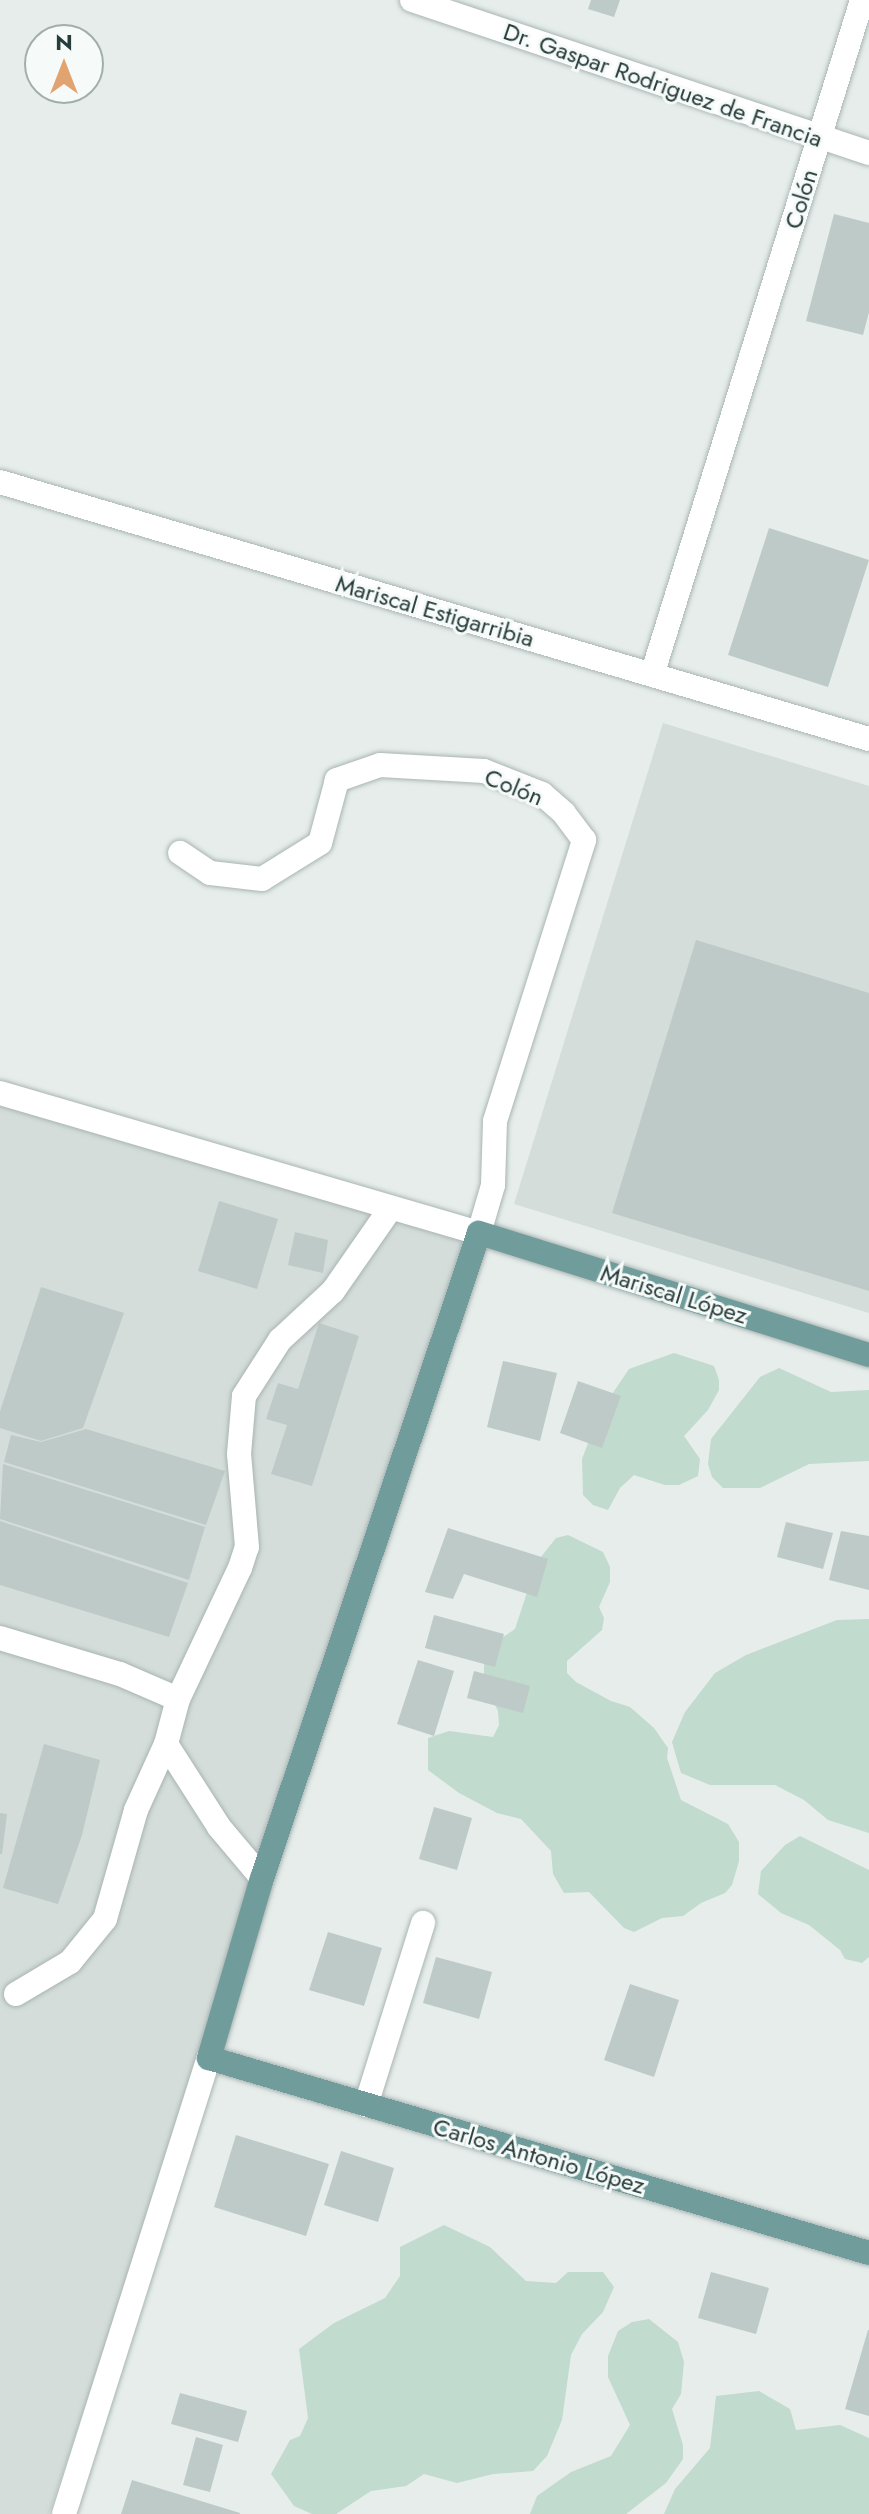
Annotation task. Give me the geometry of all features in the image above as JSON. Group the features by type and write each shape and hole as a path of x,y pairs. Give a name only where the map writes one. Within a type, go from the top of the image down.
{"main road":[{"name":"Mariscal López","path":"479,1233 869,1355"},
{"path":"209,2058 262,1878 479,1233"},
{"name":"Carlos Antonio López","path":"209,2058 869,2253"}],"street":[{"name":"Dr. Gaspar Rodriguez de Francia","path":"412,0 869,153"},
{"name":"Colón","path":"653,672 862,0"},
{"name":"Mariscal Estigarribia","path":"0,482 390,599 653,672 869,739"},
{"name":"Colón","path":"180,853 210,873 262,879 320,843 337,780 380,765 484,771 542,794 564,813 584,840 495,1121 493,1185 479,1233"},
{"path":"0,1093 479,1233"},
{"path":"16,1994 70,1962 105,1919 136,1810 166,1744 178,1699 247,1547 239,1454 244,1396 280,1340 333,1291 390,1209"},
{"path":"0,1638 120,1674 178,1699"},
{"path":"166,1744 219,1827 262,1878"},
{"path":"366,2105 423,1923"},
{"path":"64,2514 209,2058"}],"shaded area":[{"path":"663,723 869,786 869,1313 514,1204"},
{"path":"0,1093 476,1235 49,2514 0,2514"}],"green space":[{"path":"674,1353 714,1366 719,1380 719,1390 708,1410 684,1436 700,1459 698,1476 679,1485 665,1485 634,1475 620,1488 608,1510 593,1505 583,1495 582,1459 600,1412 629,1369"},
{"path":"779,1368 831,1392 869,1390 869,1461 809,1464 760,1488 723,1488 712,1477 708,1464 711,1439 760,1377"},
{"path":"568,1535 603,1552 610,1567 610,1582 599,1607 604,1618 602,1630 567,1661 567,1673 576,1682 611,1701 630,1707 654,1728 668,1748 667,1758 681,1800 728,1824 739,1842 739,1861 732,1885 725,1893 701,1903 683,1916 662,1918 634,1932 624,1928 589,1892 564,1893 553,1874 551,1851 521,1819 497,1813 459,1793 428,1770 428,1738 449,1731 493,1737 499,1725 498,1711 484,1683 484,1650 515,1629 537,1562 556,1538"},
{"path":"869,1619 869,1833 828,1820 804,1800 775,1785 710,1785 681,1773 672,1742 685,1712 715,1673 746,1655 837,1620"},
{"path":"800,1836 869,1870 869,1957 862,1963 845,1959 840,1950 809,1925 781,1913 758,1894 761,1871 785,1845"},
{"path":"444,2225 490,2247 526,2281 556,2283 568,2272 603,2272 614,2287 603,2312 582,2334 571,2355 562,2420 547,2456 533,2471 493,2474 457,2483 424,2474 406,2486 371,2491 336,2514 312,2514 294,2506 271,2474 290,2440 300,2436 308,2418 299,2349 334,2323 385,2298 400,2276 400,2247"},
{"path":"649,2319 678,2342 684,2362 681,2394 672,2409 683,2445 683,2459 666,2483 626,2514 530,2514 537,2496 571,2472 611,2456 630,2425 608,2377 608,2356 618,2331 632,2322"},
{"path":"759,2391 790,2409 796,2430 840,2425 869,2438 869,2514 664,2514 675,2489 710,2448 716,2396"}],"building":[{"path":"591,0 620,0 614,17 588,9"},
{"path":"834,214 869,223 869,312 863,335 806,321"},
{"path":"769,528 869,560 828,687 728,655"},
{"path":"696,940 869,993 869,1291 612,1213"},
{"path":"219,1201 278,1219 257,1289 198,1271"},
{"path":"295,1232 328,1240 323,1273 288,1265"},
{"path":"41,1287 124,1313 83,1428 41,1441 0,1428 0,1411"},
{"path":"319,1323 359,1336 312,1486 271,1474 287,1425 266,1419 278,1383 298,1389"},
{"path":"503,1361 557,1373 540,1441 487,1427"},
{"path":"578,1381 621,1396 602,1448 560,1433"},
{"path":"86,1429 225,1471 206,1525 4,1462 11,1435 41,1442"},
{"path":"3,1464 205,1527 189,1580 0,1519"},
{"path":"0,1521 188,1583 169,1637 0,1585"},
{"path":"786,1522 833,1533 823,1569 777,1557"},
{"path":"448,1528 548,1559 537,1597 464,1574 453,1599 425,1592"},
{"path":"841,1531 869,1536 869,1590 829,1580"},
{"path":"434,1615 504,1634 495,1667 425,1648"},
{"path":"418,1660 454,1671 434,1736 397,1724"},
{"path":"474,1671 530,1686 523,1713 467,1698"},
{"path":"44,1744 100,1760 82,1835 58,1904 3,1888"},
{"path":"434,1807 472,1818 457,1870 419,1859"},
{"path":"0,1813 7,1814 2,1854 0,1854"},
{"path":"328,1932 382,1948 364,2006 309,1990"},
{"path":"436,1957 492,1972 479,2019 423,2003"},
{"path":"630,1984 679,2000 654,2077 604,2060"},
{"path":"236,2135 329,2164 306,2236 214,2207"},
{"path":"341,2151 394,2168 378,2222 324,2205"},
{"path":"711,2272 769,2288 756,2334 698,2318"},
{"path":"869,2330 869,2416 845,2409"},
{"path":"180,2393 247,2411 238,2442 171,2424"},
{"path":"196,2437 223,2445 210,2492 183,2485"},
{"path":"132,2480 240,2513 240,2514 121,2514"}]}
